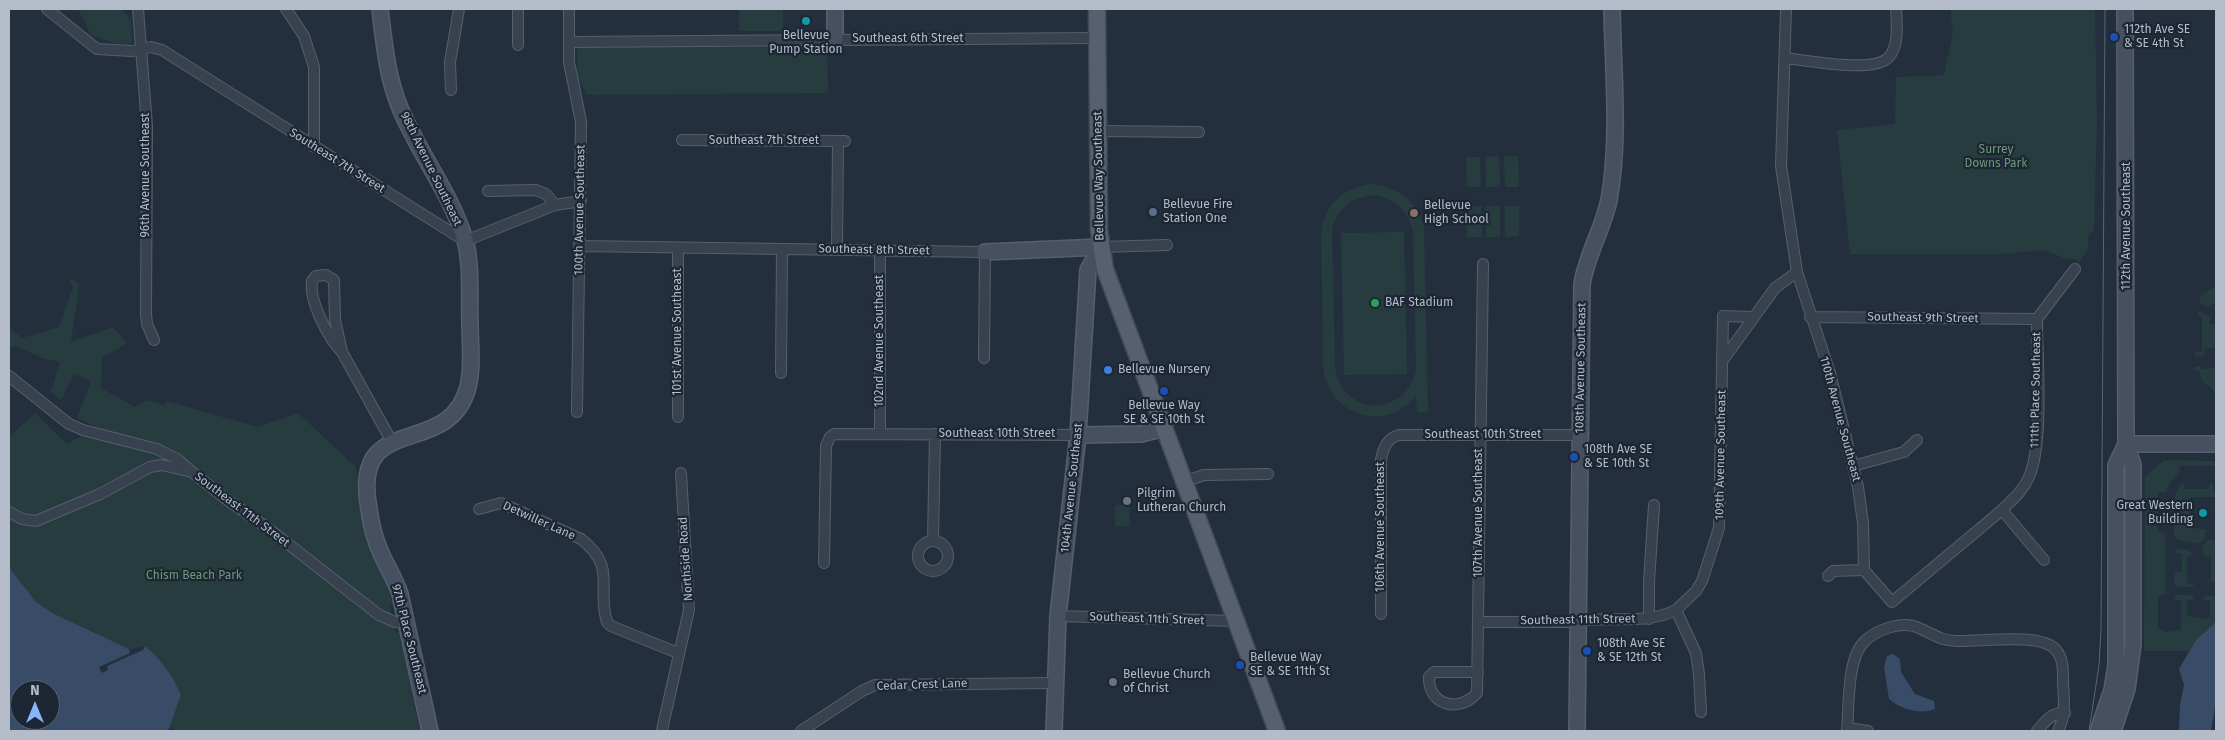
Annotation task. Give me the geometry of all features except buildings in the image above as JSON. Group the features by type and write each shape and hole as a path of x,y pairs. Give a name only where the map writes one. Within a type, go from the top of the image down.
{"main road":[{"name":"Bellevue Way Southeast","path":"1097,9 1100,248 1105,269 1277,731"}],"street":[{"name":"Southeast 7th Street","path":"47,9 97,48 132,51 151,47 162,50 465,242"},
{"name":"96th Avenue Southeast","path":"138,9 147,126 146,314 147,324 154,340"},
{"path":"286,9 304,36 314,67 314,147"},
{"name":"98th Avenue Southeast","path":"380,9 391,80 400,107 411,132 448,199 465,242 468,264 470,360 468,387 464,398 459,407 441,424 430,430 392,442"},
{"path":"451,90 451,52 459,9"},
{"path":"518,9 518,44"},
{"name":"100th Avenue Southeast","path":"568,9 571,80 581,122 577,412"},
{"path":"835,9 835,40"},
{"name":"108th Avenue Southeast","path":"1577,731 1582,284 1587,261 1608,202 1613,165 1612,9"},
{"path":"1723,360 1780,283 1797,272 1781,166 1786,9"},
{"path":"1784,58 1870,66 1886,61 1891,56 1896,39 1896,9"},
{"name":"112th Avenue Southeast","path":"2114,731 2127,689 2133,644 2133,465 2126,444 2125,9"},
{"name":"Southeast 6th Street","path":"569,42 1097,38"},
{"path":"1098,131 1199,132"},
{"name":"Southeast 7th Street","path":"682,140 841,141 837,250"},
{"path":"488,191 536,190 546,194 555,205"},
{"path":"465,242 555,205 581,201"},
{"name":"Southeast 8th Street","path":"580,246 985,252 1167,245"},
{"name":"101st Avenue Southeast","path":"678,248 678,417"},
{"name":"104th Avenue Southeast","path":"1054,731 1058,616 1078,434 1088,270 1100,248"},
{"path":"781,373 782,249"},
{"name":"102nd Avenue Southeast","path":"880,250 880,432"},
{"path":"984,358 985,252"},
{"name":"107th Avenue Southeast","path":"1478,672 1434,672 1429,678 1431,692 1435,698 1449,704 1467,703 1477,693 1478,672 1480,434 1484,264"},
{"path":"2037,319 2075,269"},
{"name":"110th Avenue Southeast","path":"1797,272 1810,317 1830,373 1853,466 1863,524 1864,570"},
{"path":"342,352 335,320 334,280 326,274 316,276 311,286 312,296 330,340 342,352 392,442"},
{"name":"109th Avenue Southeast","path":"1676,610 1696,591 1702,581 1719,528 1723,316 1753,317"},
{"name":"Southeast 9th Street","path":"1810,317 2037,319"},
{"name":"111th Place Southeast","path":"1864,570 1892,602 2002,510 2024,485 2035,452 2037,319"},
{"path":"9,376 69,424 83,430 157,449 176,459 192,472"},
{"name":"Southeast 10th Street","path":"824,563 826,446 830,436 840,432 1141,434 1165,428"},
{"path":"933,541 935,434"},
{"name":"Southeast 10th Street","path":"1388,442 1399,435 1580,435"},
{"path":"1853,466 1904,452 1917,440"},
{"name":"97th Place Southeast","path":"392,442 383,447 372,458 367,471 366,490 373,528 380,551 395,579 430,731"},
{"name":"106th Avenue Southeast","path":"1381,614 1381,460 1388,442"},
{"path":"2126,444 2216,444"},
{"name":"112th Avenue Southeast","path":"2098,731 2112,690 2116,666 2116,466 2126,444"},
{"name":"Southeast 11th Street","path":"9,512 22,519 36,521 100,494 150,467 162,466 192,472 269,529 379,616 395,622 406,623"},
{"name":"Northside Road","path":"659,731 689,610 681,473"},
{"path":"1183,482 1204,474 1268,474"},
{"name":"Detwiller Lane","path":"479,510 501,503 581,539 593,550 602,565 608,622 611,626 678,653"},
{"path":"1649,619 1649,572 1654,506"},
{"path":"2002,510 2044,560"},
{"path":"1828,576 1833,571 1864,570"},
{"path":"1676,610 1692,640 1697,658 1701,712"},
{"name":"Southeast 11th Street","path":"1478,622 1649,619 1676,610"},
{"name":"Southeast 11th Street","path":"1058,616 1236,621"},
{"path":"1868,731 1847,730 1853,661 1858,650 1870,636 1902,625 1919,628 1942,640 1986,642 2031,640 2046,642 2056,649 2062,667 2065,713 2058,731"},
{"name":"Cedar Crest Lane","path":"801,731 862,690 875,685 1055,683"},
{"path":"2037,731 2056,712 2065,713"}],"green space":[{"path":"78,9 121,9 131,19 132,44 114,43 91,35"},
{"path":"739,9 783,9 783,31 739,31"},
{"name":"Surrey Downs Park","path":"1950,9 2095,9 2097,122 2094,230 2088,236 2088,249 2078,264 2075,259 2067,259 2044,250 2001,254 1850,254 1837,130 1895,124 1896,77 1944,75 1953,32"},
{"path":"577,46 827,47 828,93 587,95 578,77"},
{"path":"1499,156 1500,187 1486,187 1485,157"},
{"path":"1504,156 1518,156 1519,187 1505,187"},
{"path":"1466,157 1480,157 1481,187 1467,187"},
{"path":"1381,185 1405,196 1417,210 1424,227 1428,412 1417,412 1416,396 1395,412 1383,416 1362,415 1343,405 1333,395 1325,376 1323,358 1322,226 1335,201 1351,190 1361,186","holes":["1372,195 1395,202 1405,213 1412,227 1416,370 1410,386 1399,397 1387,403 1373,405 1360,402 1348,395 1339,383 1335,366 1332,230 1341,211 1351,202"]},
{"path":"1481,206 1482,237 1467,237 1467,207"},
{"path":"1486,206 1500,206 1500,237 1486,237"},
{"path":"1505,206 1519,206 1519,236 1505,237"},
{"path":"1404,232 1407,374 1344,375 1341,233"},
{"name":"Chism Beach Park","path":"69,279 72,279 79,285 71,342 113,327 127,343 102,358 101,388 135,407 147,400 163,405 167,401 258,427 298,413 347,461 355,464 365,517 393,604 390,606 395,631 399,633 420,731 182,731 167,728 9,595 9,437 35,413 67,444 97,427 77,418 91,381 74,374 61,400 51,392 60,362 42,358 16,346 9,347 9,327 22,338 59,327 73,287"},
{"path":"2216,286 2216,304 2213,303 2209,306 2199,303 2201,295"},
{"path":"2199,311 2211,317 2209,323 2216,325 2216,347 2204,349 2205,355 2195,357 2195,352 2202,352 2202,317 2197,315"},
{"path":"2200,366 2201,369 2216,368 2216,393 2202,380 2199,371 2194,370 2195,367"},
{"path":"2164,460 2216,461 2216,466 2180,466 2179,474 2170,482 2166,492 2158,492 2158,532 2165,533 2165,594 2158,596 2158,629 2165,632 2181,630 2181,600 2175,600 2175,595 2193,595 2194,599 2187,600 2187,616 2203,619 2210,617 2210,600 2204,600 2204,596 2216,595 2216,622 2196,640 2189,651 2144,651 2145,477"},
{"path":"2210,482 2213,484 2213,492 2216,492 2216,497 2190,497 2189,528 2206,529 2205,538 2199,544 2178,540 2174,536 2176,492 2184,483 2185,489 2208,489"},
{"path":"1129,504 1130,526 1115,526 1115,505"},
{"path":"2208,540 2216,540 2216,582 2211,582 2211,557 2204,556 2201,547"},
{"path":"2177,549 2188,550 2193,554 2187,556 2187,583 2193,584 2193,587 2178,587 2174,584 2175,572 2182,571 2182,554 2175,553"}],"water":[{"path":"9,564 11,570 36,602 54,614 129,649 145,646 157,657 166,668 181,695 168,731 9,731"},
{"path":"2216,622 2216,701 2211,731 2179,731 2180,705 2184,685 2179,669 2196,640"},
{"path":"1893,654 1900,659 1901,672 1915,694 1934,701 1935,709 1929,711 1911,710 1899,706 1889,699 1884,667 1887,656"}],"pier":[{"path":"145,646 143,650 107,666 108,670 102,673 99,667 130,653 129,649"}],"tram line":[{"path":"2089,731 2099,665 2101,630 2105,9"}],"place":[{"name":"Bellevue Pump Station","path":"806,21"},
{"name":"112th Ave SE & SE 4th St","path":"2114,37"},
{"name":"Bellevue Fire Station One","path":"1153,212"},
{"name":"Bellevue High School","path":"1414,213"},
{"name":"BAF Stadium","path":"1375,303"},
{"name":"Bellevue Nursery","path":"1108,370"},
{"name":"Bellevue Way SE & SE 10th St","path":"1164,391"},
{"name":"108th Ave SE & SE 10th St","path":"1574,457"},
{"name":"Pilgrim Lutheran Church","path":"1127,501"},
{"name":"Great Western Building","path":"2203,513"},
{"name":"108th Ave SE & SE 12th St","path":"1587,651"},
{"name":"Bellevue Way SE & SE 11th St","path":"1240,665"},
{"name":"Bellevue Church of Christ","path":"1113,682"}]}
